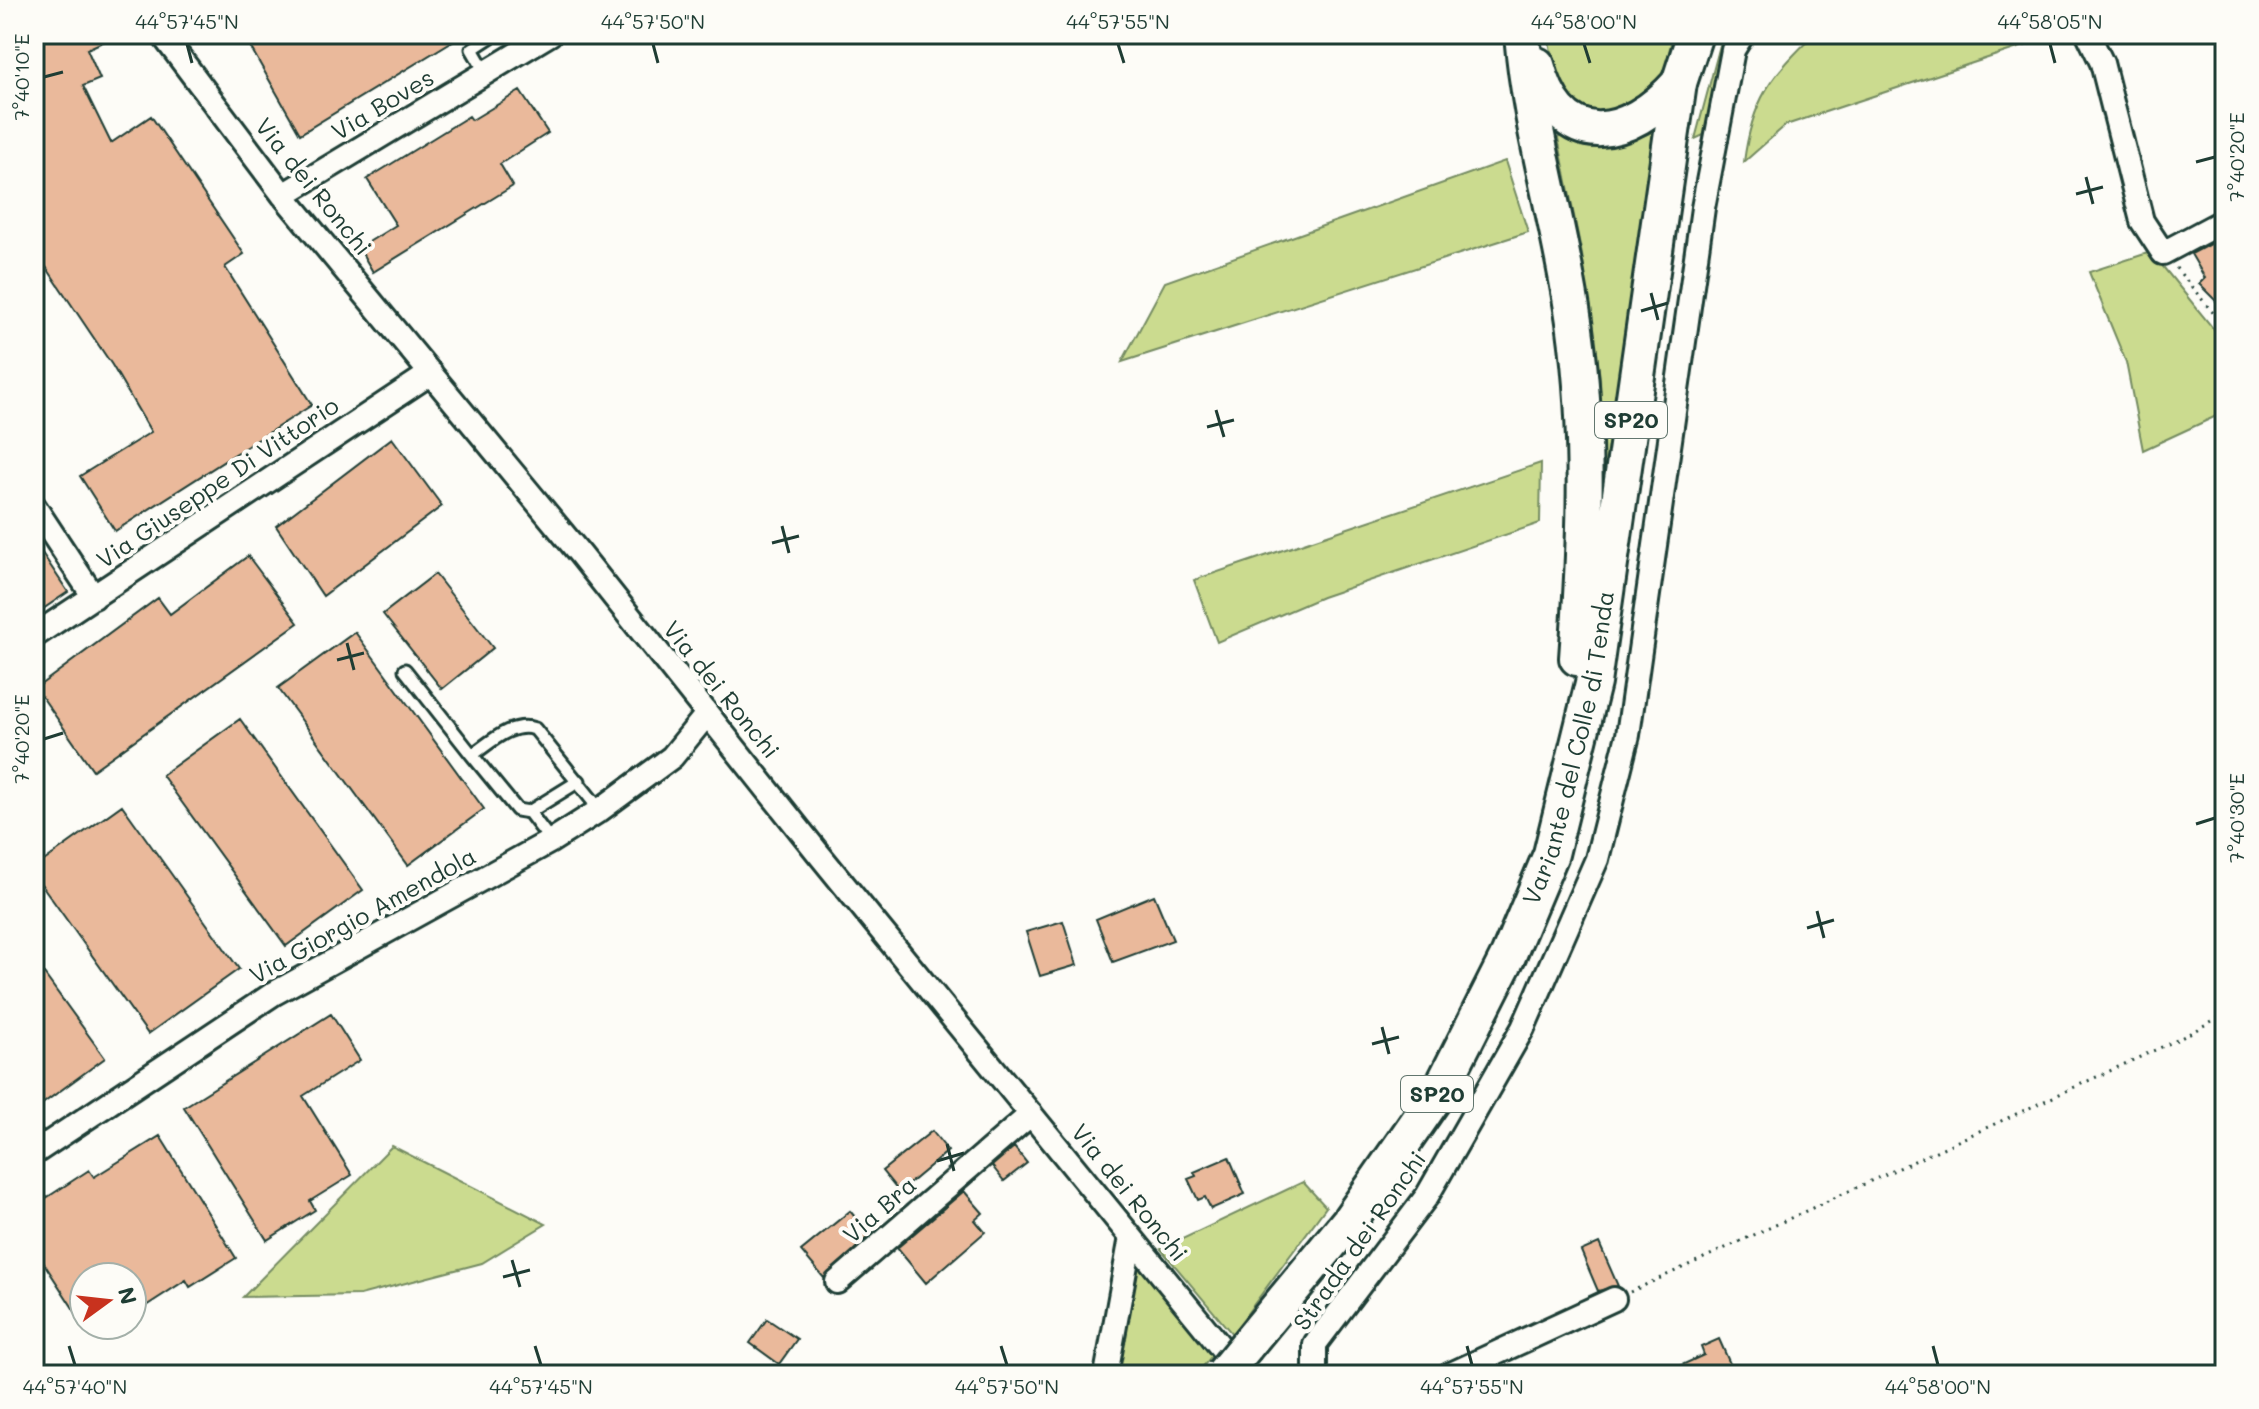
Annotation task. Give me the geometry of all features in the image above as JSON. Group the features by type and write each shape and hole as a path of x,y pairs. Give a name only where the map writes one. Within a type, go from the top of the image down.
{"main road":[{"name":"SP20","path":"1522,34 1526,82 1575,329 1587,486 1565,806"},
{"name":"SP20","path":"1529,34 1545,90 1564,116 1582,125 1608,129 1635,121 1658,106 1679,83"},
{"name":"Variante del Colle di Tenda","path":"1234,1367 1349,1221 1442,1087 1508,956 1551,854 1593,683 1679,83 1695,34"}],"street":[{"name":"Via dei Ronchi","path":"162,34 283,195 431,373 1234,1367"},
{"name":"Via Boves","path":"283,195 550,34"},
{"name":"Strada dei Ronchi","path":"1315,1375 1315,1344 1427,1196 1523,1028 1597,859 1628,735 1703,208 1733,50 1743,34"},
{"path":"2088,34 2102,63 2142,221 2163,253 2225,220"},
{"name":"Via Giuseppe Di Vittorio","path":"34,636 431,373"},
{"path":"34,506 94,597"},
{"name":"Via Giorgio Amendola","path":"34,1153 273,994 551,841 600,810 672,757 707,714"},
{"name":"Via Bra","path":"837,1282 1031,1114"},
{"path":"1106,1375 1131,1237"},
{"path":"1449,1375 1614,1299"},
{"path":"34,1370 38,1375"}],"lane":[{"path":"486,73 472,49 495,34"},
{"path":"405,670 517,810 529,812 579,781"},
{"path":"472,755 523,725 535,729 600,810"},
{"path":"529,812 551,841"}],"path":[{"path":"2163,253 2225,327"},
{"path":"1614,1299 2179,1039 2225,1014"}],"green space":[{"path":"1548,34 1673,34 1662,84 1610,119 1579,111 1555,77"},
{"path":"1723,34 1736,34 1708,133 1695,139"},
{"path":"1815,34 2060,34 1786,125 1744,162 1752,122 1766,90 1786,63"},
{"path":"1659,129 1604,521 1600,377 1582,255 1558,138 1566,131 1591,141 1612,144"},
{"path":"1505,161 1528,232 1122,362 1165,282"},
{"path":"2151,252 2225,343 2225,412 2143,450 2126,362 2089,272"},
{"path":"1541,463 1540,523 1322,597 1217,642 1194,580"},
{"path":"392,1146 546,1224 482,1263 360,1295 243,1297"},
{"path":"1303,1182 1326,1207 1232,1334 1161,1249"},
{"path":"1151,1269 1216,1351 1196,1375 1118,1375 1135,1270"}],"building":[{"path":"34,34 120,34 87,49 100,79 83,86 111,143 151,116 244,254 225,267 312,405 115,531 80,476 151,432 112,365 34,249 34,145 40,141 34,131"},
{"path":"243,34 464,34 300,134"},
{"path":"520,91 548,133 500,164 513,186 373,272 359,248 396,225 367,179 469,116 472,120"},
{"path":"2225,236 2225,310 2199,284 2205,278 2191,254"},
{"path":"392,438 442,506 323,596 276,526"},
{"path":"34,541 68,592 34,615"},
{"path":"248,556 298,623 93,770 36,688 158,598 170,614"},
{"path":"435,574 493,648 442,689 383,614"},
{"path":"355,632 484,809 408,865 278,688"},
{"path":"240,719 363,890 286,946 162,775"},
{"path":"122,805 239,969 148,1034 34,874 34,868"},
{"path":"1154,895 1173,940 1113,962 1096,919"},
{"path":"1063,921 1077,965 1040,976 1026,932"},
{"path":"34,960 105,1058 34,1110"},
{"path":"331,1014 360,1060 303,1096 352,1175 310,1201 315,1210 267,1240 184,1107"},
{"path":"932,1131 948,1151 899,1192 882,1171"},
{"path":"160,1136 236,1258 190,1287 186,1280 148,1305 148,1261 68,1261 68,1300 34,1248 34,1206 89,1170 94,1177"},
{"path":"1014,1147 1027,1163 1004,1181 992,1166"},
{"path":"1229,1157 1245,1194 1211,1209 1205,1197 1198,1200 1188,1179 1196,1176 1194,1172"},
{"path":"964,1191 983,1213 975,1220 985,1232 926,1283 897,1248"},
{"path":"850,1211 870,1235 824,1278 801,1251"},
{"path":"1599,1243 1618,1286 1598,1291 1581,1251"},
{"path":"767,1319 797,1339 779,1364 750,1343"},
{"path":"1719,1339 1735,1375 1660,1375 1704,1355 1701,1347"}]}
